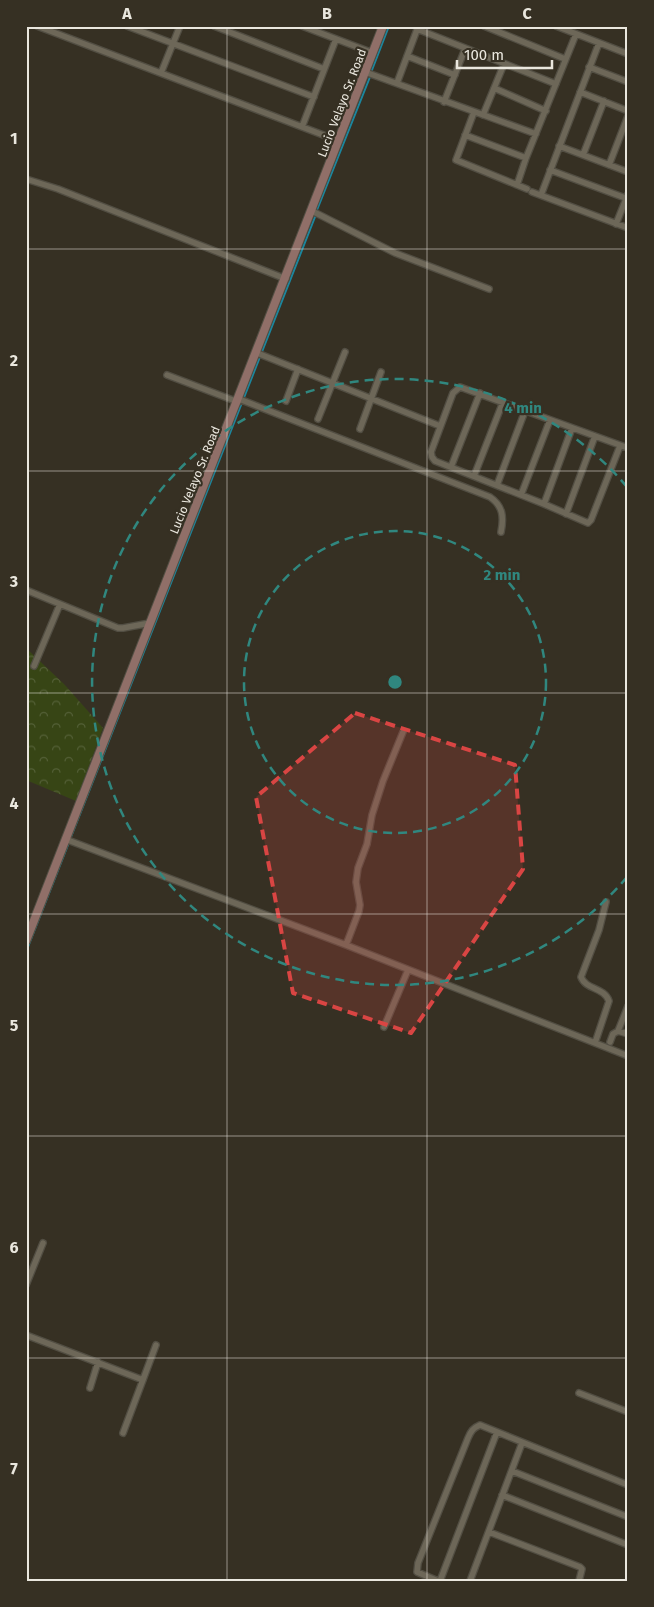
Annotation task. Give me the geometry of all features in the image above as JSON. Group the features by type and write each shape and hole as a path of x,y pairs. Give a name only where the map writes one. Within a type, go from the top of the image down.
{"main road":[{"name":"Lucio Velayo Sr. Road","path":"26,941 150,623 259,354 383,26"}],"street":[{"path":"37,26 339,141"},
{"path":"126,26 314,97"},
{"path":"161,74 180,26"},
{"path":"214,26 324,69"},
{"path":"302,26 373,53"},
{"path":"484,26 565,59"},
{"path":"556,26 628,54"},
{"path":"397,83 418,28 465,49 556,84"},
{"path":"517,185 576,34"},
{"path":"302,127 336,39"},
{"path":"541,195 599,43"},
{"path":"444,102 465,49"},
{"path":"408,56 454,75"},
{"path":"483,115 504,64"},
{"path":"590,67 628,82"},
{"path":"366,72 536,134"},
{"path":"494,88 546,111"},
{"path":"580,92 628,111"},
{"path":"582,155 604,101"},
{"path":"474,112 456,160 628,228"},
{"path":"609,165 628,116"},
{"path":"464,135 526,158"},
{"path":"559,146 628,172"},
{"path":"550,170 627,197 616,224"},
{"path":"26,179 58,189 286,279"},
{"path":"312,212 395,253 489,289"},
{"path":"318,419 345,352"},
{"path":"259,354 440,426"},
{"path":"286,401 298,369"},
{"path":"360,429 381,372"},
{"path":"167,375 240,400 490,497 496,501 503,514 502,532"},
{"path":"620,446 591,520 586,523 521,494 435,461 431,452 455,390 464,388 628,448"},
{"path":"450,467 480,393"},
{"path":"474,476 503,402"},
{"path":"497,485 525,411"},
{"path":"521,494 550,420"},
{"path":"544,504 572,428"},
{"path":"566,514 595,436"},
{"path":"26,590 118,628 150,623"},
{"path":"34,666 60,604"},
{"path":"346,945 359,911 360,905 356,882 358,868 370,836 372,815 383,781 403,732"},
{"path":"65,839 346,945 628,1056"},
{"path":"594,1043 609,1001 604,993 586,984 581,977 597,935 606,902"},
{"path":"384,1027 408,970"},
{"path":"610,1042 613,1034 618,1031 628,1006"},
{"path":"618,1031 628,1034"},
{"path":"26,1285 43,1243"},
{"path":"26,1335 143,1380"},
{"path":"123,1433 156,1345"},
{"path":"90,1388 98,1362"},
{"path":"579,1393 628,1412"},
{"path":"497,1432 439,1581 417,1572 418,1562 471,1430 480,1426 497,1432 628,1485"},
{"path":"470,1581 522,1443"},
{"path":"512,1471 628,1517"},
{"path":"502,1496 628,1545"},
{"path":"489,1532 576,1564 582,1569 579,1581"}],"highlighted area":[{"path":"355,713 515,765 523,869 411,1033 293,993 256,797"}],"green space":[{"path":"26,648 64,684 103,728 76,801 26,780"}],"waterway":[{"path":"372,70 389,26"},
{"path":"317,210 370,77"},
{"path":"71,837 315,217"},
{"path":"26,952 68,845"}]}
